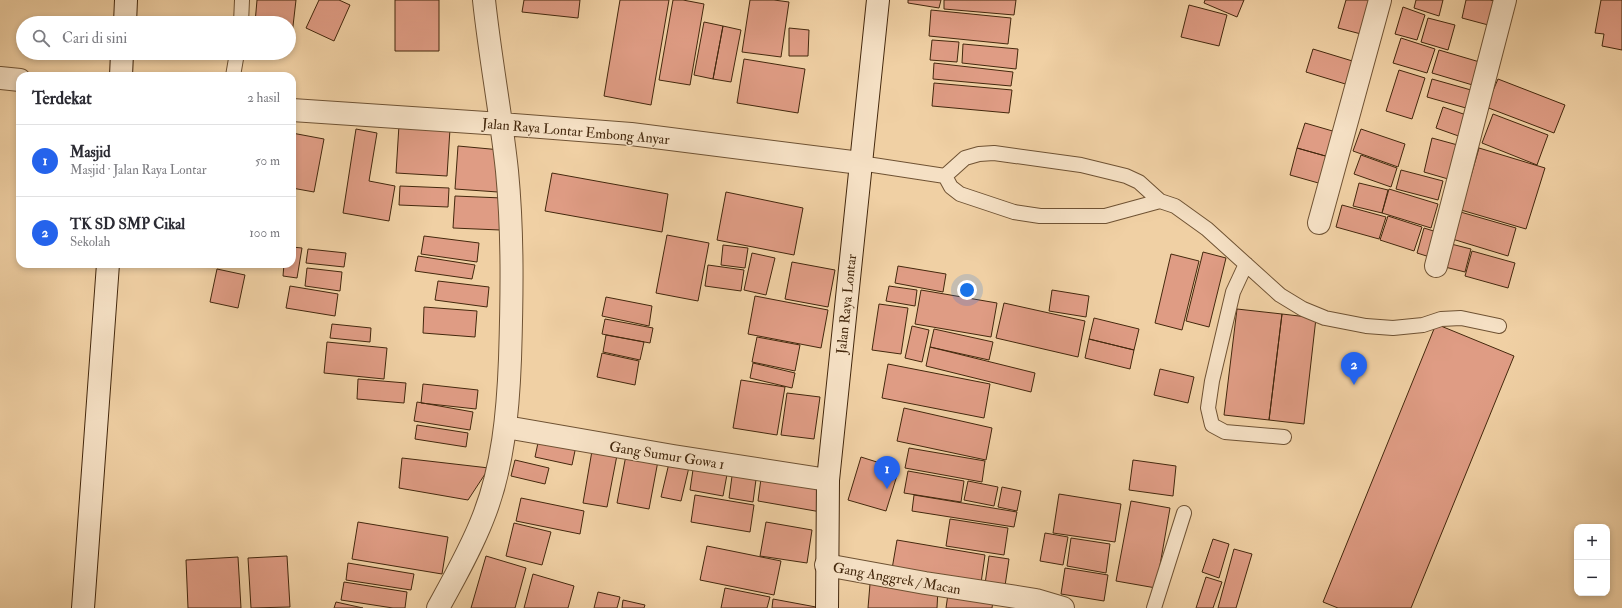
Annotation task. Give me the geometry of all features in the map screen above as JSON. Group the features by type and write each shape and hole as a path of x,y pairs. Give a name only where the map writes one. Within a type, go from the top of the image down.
{"street":[{"path":"125,16 126,0"},
{"path":"438,608 484,518 506,427 511,328 512,239 501,124 484,0"},
{"name":"Jalan Raya Lontar","path":"827,608 826,565 828,480 878,0"},
{"path":"1319,223 1380,0"},
{"path":"1436,266 1506,0"},
{"path":"121,72 122,60"},
{"path":"0,78 16,80"},
{"name":"Jalan Raya Lontar Embong Anyar","path":"296,110 631,134 860,163"},
{"path":"83,608 108,268"},
{"name":"Gang Sumur Gowa 1","path":"506,427 688,459 828,480"},
{"name":"Gang Anggrek / Macan","path":"826,565 925,583 1036,600 1063,608"}],"lane":[{"path":"241,16 242,0"},
{"path":"234,72 236,60"},
{"path":"860,163 944,176 965,158 979,154 994,153 1081,164 1126,176 1139,182 1160,201 1175,206 1207,229 1280,295 1303,309 1325,318 1366,326 1393,328 1423,325 1441,320 1461,318 1499,326"},
{"path":"944,176 950,187 960,194 1014,212 1040,216 1105,216 1160,201"},
{"path":"1246,264 1233,292 1212,381 1208,408 1212,425 1226,432 1284,437"},
{"path":"1154,608 1184,513"}],"building":[{"path":"257,0 296,0 294,16 256,16"},
{"path":"319,0 339,0 350,5 334,41 306,28"},
{"path":"395,0 439,0 439,51 395,51"},
{"path":"524,0 580,0 578,18 522,12"},
{"path":"620,0 669,0 651,105 604,96"},
{"path":"673,0 683,0 704,4 690,85 659,80"},
{"path":"750,0 774,0 789,2 781,57 742,52"},
{"path":"908,0 941,0 939,8 908,3"},
{"path":"944,0 1016,0 1014,15 944,9"},
{"path":"1205,0 1244,0 1237,17 1204,3"},
{"path":"1346,0 1371,0 1361,34 1338,28"},
{"path":"1416,0 1443,0 1439,16 1414,8"},
{"path":"1466,0 1490,0 1499,2 1492,26 1462,18"},
{"path":"1601,0 1622,0 1622,50 1602,46 1604,34 1595,33"},
{"path":"1189,5 1227,15 1219,46 1181,37"},
{"path":"1403,7 1425,15 1417,40 1395,34"},
{"path":"931,10 1011,18 1008,44 929,36"},
{"path":"1428,18 1455,25 1448,50 1421,42"},
{"path":"704,22 723,26 713,79 694,75"},
{"path":"723,26 741,30 731,82 713,79"},
{"path":"789,28 809,30 808,56 789,56"},
{"path":"1401,38 1435,49 1427,73 1393,63"},
{"path":"932,40 959,42 957,62 930,60"},
{"path":"963,44 1018,49 1016,69 962,63"},
{"path":"1313,49 1359,63 1352,86 1306,72"},
{"path":"1439,50 1483,63 1476,86 1432,73"},
{"path":"744,59 805,69 798,113 737,103"},
{"path":"934,63 1013,72 1011,86 933,79"},
{"path":"1399,70 1425,78 1412,119 1386,111"},
{"path":"1432,79 1471,90 1466,108 1427,97"},
{"path":"1498,79 1565,105 1554,133 1486,107"},
{"path":"934,83 1012,90 1009,113 932,106"},
{"path":"1443,107 1475,118 1467,139 1436,128"},
{"path":"1493,114 1548,135 1537,165 1482,143"},
{"path":"1305,123 1336,132 1329,157 1297,148"},
{"path":"399,125 450,129 447,176 396,173"},
{"path":"356,129 377,133 369,181 395,186 389,221 343,213"},
{"path":"1361,129 1405,144 1398,167 1353,151"},
{"path":"296,134 324,139 314,192 296,189"},
{"path":"1432,138 1465,147 1455,181 1424,172"},
{"path":"458,146 501,150 498,192 455,189"},
{"path":"1297,148 1329,157 1322,184 1290,175"},
{"path":"1479,148 1545,168 1526,229 1461,210"},
{"path":"1361,155 1397,168 1391,187 1354,174"},
{"path":"1401,170 1443,181 1438,200 1396,189"},
{"path":"552,173 668,194 662,232 545,211"},
{"path":"1359,183 1388,190 1382,213 1353,206"},
{"path":"400,186 449,188 448,207 399,205"},
{"path":"1389,189 1438,204 1431,228 1382,213"},
{"path":"726,192 803,208 794,255 717,240"},
{"path":"455,196 502,198 500,230 453,228"},
{"path":"1342,205 1386,217 1379,239 1336,227"},
{"path":"1457,211 1516,228 1508,256 1449,238"},
{"path":"1388,216 1422,227 1414,251 1380,240"},
{"path":"1424,228 1440,233 1433,258 1417,253"},
{"path":"667,235 709,243 698,301 656,293"},
{"path":"424,236 479,243 477,262 421,254"},
{"path":"1451,244 1471,249 1465,272 1445,267"},
{"path":"723,245 748,248 745,268 721,265"},
{"path":"296,247 302,248 297,278 283,276 284,268 296,268"},
{"path":"308,249 346,253 344,267 306,263"},
{"path":"1472,251 1515,263 1508,288 1465,276"},
{"path":"1203,252 1226,258 1209,327 1186,321"},
{"path":"752,253 775,258 766,295 744,290"},
{"path":"1171,254 1199,261 1182,330 1155,323"},
{"path":"418,256 475,265 472,279 415,271"},
{"path":"792,262 835,270 828,307 785,299"},
{"path":"708,265 744,270 741,291 705,286"},
{"path":"898,266 946,274 943,292 895,283"},
{"path":"307,268 342,272 340,291 305,286"},
{"path":"217,269 245,275 238,308 210,302"},
{"path":"438,281 489,287 487,307 435,300"},
{"path":"290,286 338,294 335,316 286,308"},
{"path":"889,286 917,290 915,306 886,301"},
{"path":"921,290 997,303 991,337 915,324"},
{"path":"1052,290 1089,296 1086,317 1049,311"},
{"path":"755,296 828,310 821,348 748,334"},
{"path":"606,297 652,306 649,326 602,316"},
{"path":"1004,303 1085,321 1078,357 996,338"},
{"path":"879,304 908,308 901,354 872,350"},
{"path":"424,307 477,311 475,337 423,333"},
{"path":"1237,309 1282,314 1269,420 1224,415"},
{"path":"1282,314 1316,318 1304,424 1269,420"},
{"path":"1094,318 1139,329 1134,350 1089,339"},
{"path":"605,319 653,328 650,343 602,334"},
{"path":"332,324 371,328 370,342 330,338"},
{"path":"1436,324 1514,356 1411,608 1338,608 1323,602"},
{"path":"912,326 929,330 922,362 905,358"},
{"path":"934,329 993,342 989,360 930,347"},
{"path":"606,335 644,342 640,360 603,352"},
{"path":"757,337 800,345 795,371 752,362"},
{"path":"1089,339 1134,350 1130,369 1085,358"},
{"path":"327,342 387,348 384,379 324,373"},
{"path":"930,347 1035,373 1031,392 926,366"},
{"path":"602,353 639,361 635,385 597,377"},
{"path":"753,363 795,373 792,388 750,378"},
{"path":"888,364 990,384 984,418 882,398"},
{"path":"1160,369 1194,377 1188,403 1154,395"},
{"path":"358,379 406,383 404,403 357,399"},
{"path":"741,380 785,387 777,435 733,428"},
{"path":"423,384 478,390 476,409 421,403"},
{"path":"787,393 820,397 814,439 781,435"},
{"path":"417,402 473,412 470,430 414,421"},
{"path":"904,408 992,428 986,460 897,441"},
{"path":"417,425 468,433 466,447 415,439"},
{"path":"539,438 576,446 572,465 535,457"},
{"path":"593,445 618,450 607,507 583,503"},
{"path":"909,448 985,461 982,482 905,468"},
{"path":"626,455 658,461 649,509 617,503"},
{"path":"861,457 899,469 886,511 848,500"},
{"path":"402,458 489,468 468,500 399,488"},
{"path":"670,459 690,463 681,501 661,497"},
{"path":"515,460 549,468 545,484 511,476"},
{"path":"1133,460 1176,466 1173,496 1129,490"},
{"path":"694,463 728,469 723,496 690,490"},
{"path":"733,469 757,472 753,502 729,498"},
{"path":"762,471 826,483 821,512 758,501"},
{"path":"908,471 964,481 961,502 904,493"},
{"path":"968,481 998,487 994,506 964,500"},
{"path":"1002,487 1021,491 1017,511 998,507"},
{"path":"1059,494 1121,504 1115,542 1053,533"},
{"path":"695,495 754,505 750,532 691,522"},
{"path":"914,495 1017,512 1014,527 912,511"},
{"path":"521,498 584,511 580,534 516,521"},
{"path":"1131,501 1170,508 1156,588 1116,581"},
{"path":"950,519 1008,528 1004,555 946,546"},
{"path":"358,522 448,537 442,574 352,559"},
{"path":"766,522 812,530 807,563 760,556"},
{"path":"514,523 551,532 542,565 506,556"},
{"path":"1045,533 1068,537 1063,565 1040,561"},
{"path":"1071,538 1110,544 1106,573 1067,566"},
{"path":"1213,539 1229,544 1219,578 1202,572"},
{"path":"897,540 985,555 981,583 892,569"},
{"path":"707,546 781,561 774,595 700,580"},
{"path":"1234,549 1252,554 1236,608 1218,608"},
{"path":"287,556 290,607 251,608 248,558"},
{"path":"486,556 526,568 515,608 471,608"},
{"path":"989,556 1009,559 1005,586 985,584"},
{"path":"238,557 241,608 188,608 186,560"},
{"path":"348,563 414,574 411,590 346,580"},
{"path":"1065,568 1108,575 1104,601 1061,594"},
{"path":"533,574 574,586 568,608 524,608"},
{"path":"1206,577 1222,582 1213,608 1196,608"},
{"path":"344,582 407,592 405,608 393,608 341,600"},
{"path":"870,584 938,589 937,608 868,608"},
{"path":"725,588 770,597 767,608 721,608"},
{"path":"598,592 620,597 617,608 594,608"},
{"path":"948,594 993,601 992,608 946,608"},
{"path":"773,599 816,607 772,608"},
{"path":"623,600 645,605 644,608 622,608"},
{"path":"336,602 363,608 334,608"}],"place":[{"name":"TK SD SMP Cikal","path":"1354,385"},
{"name":"Masjid","path":"887,489"}]}
